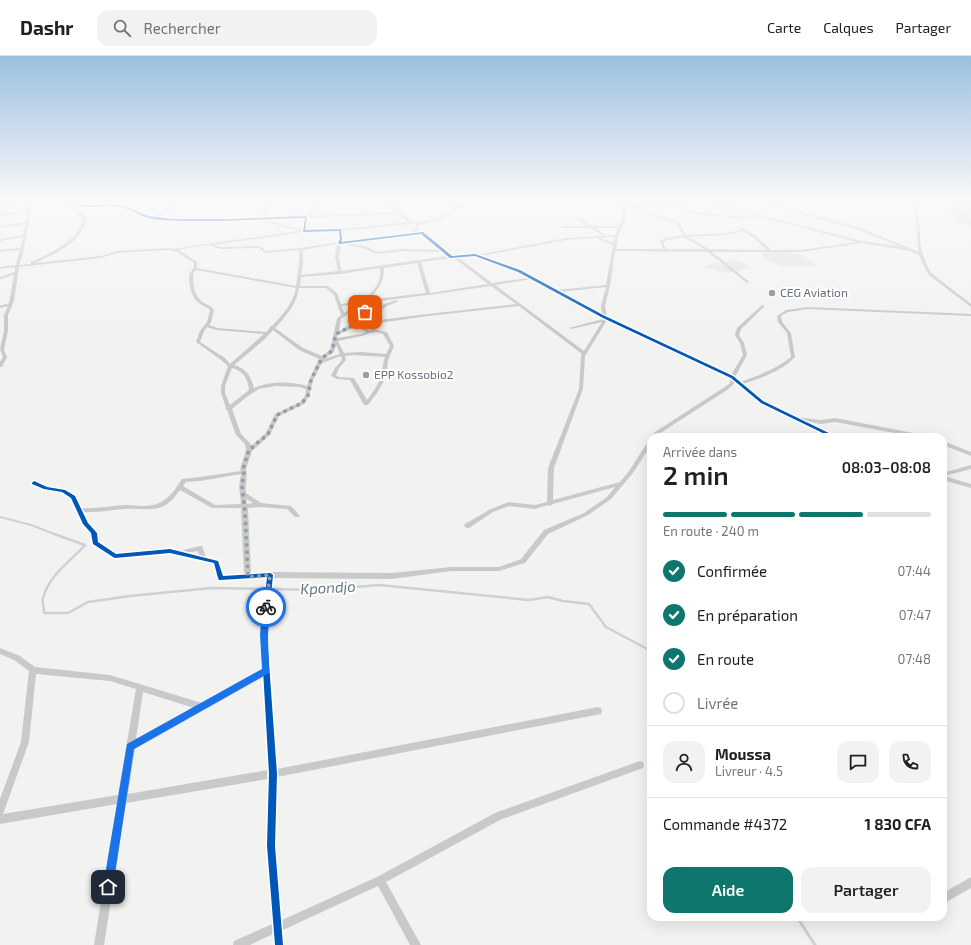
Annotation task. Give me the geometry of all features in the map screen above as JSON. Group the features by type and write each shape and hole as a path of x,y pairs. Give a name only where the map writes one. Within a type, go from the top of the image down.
{"street":[{"path":"0,366 5,357 2,350 2,342 6,331 6,315 12,301 16,273 23,241"},
{"path":"26,265 57,252 69,241"},
{"path":"0,268 18,265 101,258 122,251 174,249 227,241"},
{"path":"208,244 220,248 260,247 264,252 301,249 351,241"},
{"path":"432,241 584,353"},
{"path":"299,276 382,267 451,256 475,255 552,241"},
{"path":"603,241 615,247 665,250 801,251 862,242 911,250"},
{"path":"550,504 551,468 581,389 584,353 605,318 603,306 616,241"},
{"path":"662,241 665,250"},
{"path":"694,241 708,250 746,282"},
{"path":"760,241 770,251"},
{"path":"890,241 921,254"},
{"path":"920,241 921,254 930,274 971,306"},
{"path":"339,243 364,247 376,253 402,250 444,251"},
{"path":"339,243 337,257 340,272"},
{"path":"0,251 22,249"},
{"path":"174,249 196,264 195,269 191,274 192,291 200,301 209,305 212,310 207,326 202,331 198,342 223,359 230,366 238,367 246,372 251,381 252,391"},
{"path":"248,577 242,486 243,469 249,450 248,444 239,435 228,409 223,386 230,366 262,339 265,333 289,309 295,298 299,276 301,249"},
{"path":"475,255 512,268 605,318 732,377 762,402 826,433"},
{"path":"419,262 428,294"},
{"path":"249,450 268,434 277,415 302,403 308,396 311,380 321,360 332,351 338,319 363,302 378,288 381,284 382,267"},
{"path":"195,269 297,286 327,287 336,294 342,316"},
{"path":"0,278 16,273"},
{"path":"339,305 493,285 533,278"},
{"path":"557,291 608,286"},
{"path":"378,288 380,300"},
{"path":"336,334 354,325 361,314 406,297"},
{"path":"0,307 10,304"},
{"path":"377,322 520,305"},
{"path":"369,332 376,328 377,316 382,306"},
{"path":"657,433 732,383 732,377 745,355 742,343 737,335 739,329 763,306"},
{"path":"741,383 759,378 793,357 789,333 780,322 779,316 787,311 808,308 971,315"},
{"path":"570,328 605,318"},
{"path":"354,325 369,332"},
{"path":"207,326 216,329 265,333"},
{"path":"272,327 301,349 321,360 341,354 362,353 388,356"},
{"path":"376,331 385,334 392,346 384,361 385,371 376,391 366,404 352,379 337,378 333,376 336,368 344,360 335,340 376,331"},
{"path":"228,409 252,391 264,386 300,384 309,389"},
{"path":"794,418 821,422 835,420 903,433"},
{"path":"947,445 971,454"},
{"path":"34,483 46,488 63,491 73,497 86,524 94,533 94,543 101,549 108,549 115,556 170,551 178,552 216,562 221,578 392,576 451,569 499,569 523,561 546,532 586,514 609,498 622,483 647,447"},
{"path":"947,474 971,467"},
{"path":"80,510 94,512 133,506 154,507 164,503 180,487 184,480 200,480 244,472"},
{"path":"947,479 971,486"},
{"path":"467,526 491,511 508,504 535,507 622,483"},
{"path":"180,487 214,507 244,507 260,505 289,507 297,516"},
{"path":"243,494 260,505"},
{"path":"270,578 264,635 273,774 271,846 278,945"},
{"path":"0,651 16,658 33,670 110,678 203,707"},
{"path":"0,810 25,742 33,670"},
{"path":"130,747 266,671"},
{"path":"99,945 140,688"},
{"path":"0,820 273,774 598,711"},
{"path":"238,945 380,880 498,816 640,765"},
{"path":"380,880 416,945"},
{"path":"947,897 971,882"}],"shaded area":[{"path":"765,251 792,252 804,256 817,266 781,266 762,257 761,254"},
{"path":"729,259 740,261 749,268 727,273 707,268 705,266 714,263 726,263"}],"waterway":[{"name":"Kpondjo","path":"0,517 31,525 57,535"},
{"name":"Kpondjo","path":"54,534 85,545 50,582 43,598 44,613 68,613 88,602 130,596 211,588 266,589"},
{"name":"Kpondjo","path":"270,589 319,590 379,585 529,600 548,597 563,601 589,604 606,627 647,649"},
{"name":"Kpondjo","path":"800,921 815,945"}],"cycle path":[{"path":"340,241 339,243 352,241"},
{"path":"432,241 451,257 475,255 519,271 604,317 732,377 762,402 827,433"},
{"path":"34,483 46,488 63,491 73,497 86,524 94,533 95,543 115,556 170,551 216,562 221,578 270,575 264,635 273,774 271,846 279,945"}],"way so far":[{"path":"266,607 270,575 248,577 245,512 242,486 243,469 249,450 260,443 268,434 277,415 302,403 308,396 311,380 322,358 334,348 336,334 354,325 359,316 365,312"}],"place":[{"name":"CEG Aviation","path":"772,293"},
{"name":"EPP Kossobio2","path":"366,375"}],"route":[{"path":"108,887 130,747 266,671 264,635 266,607"}]}
